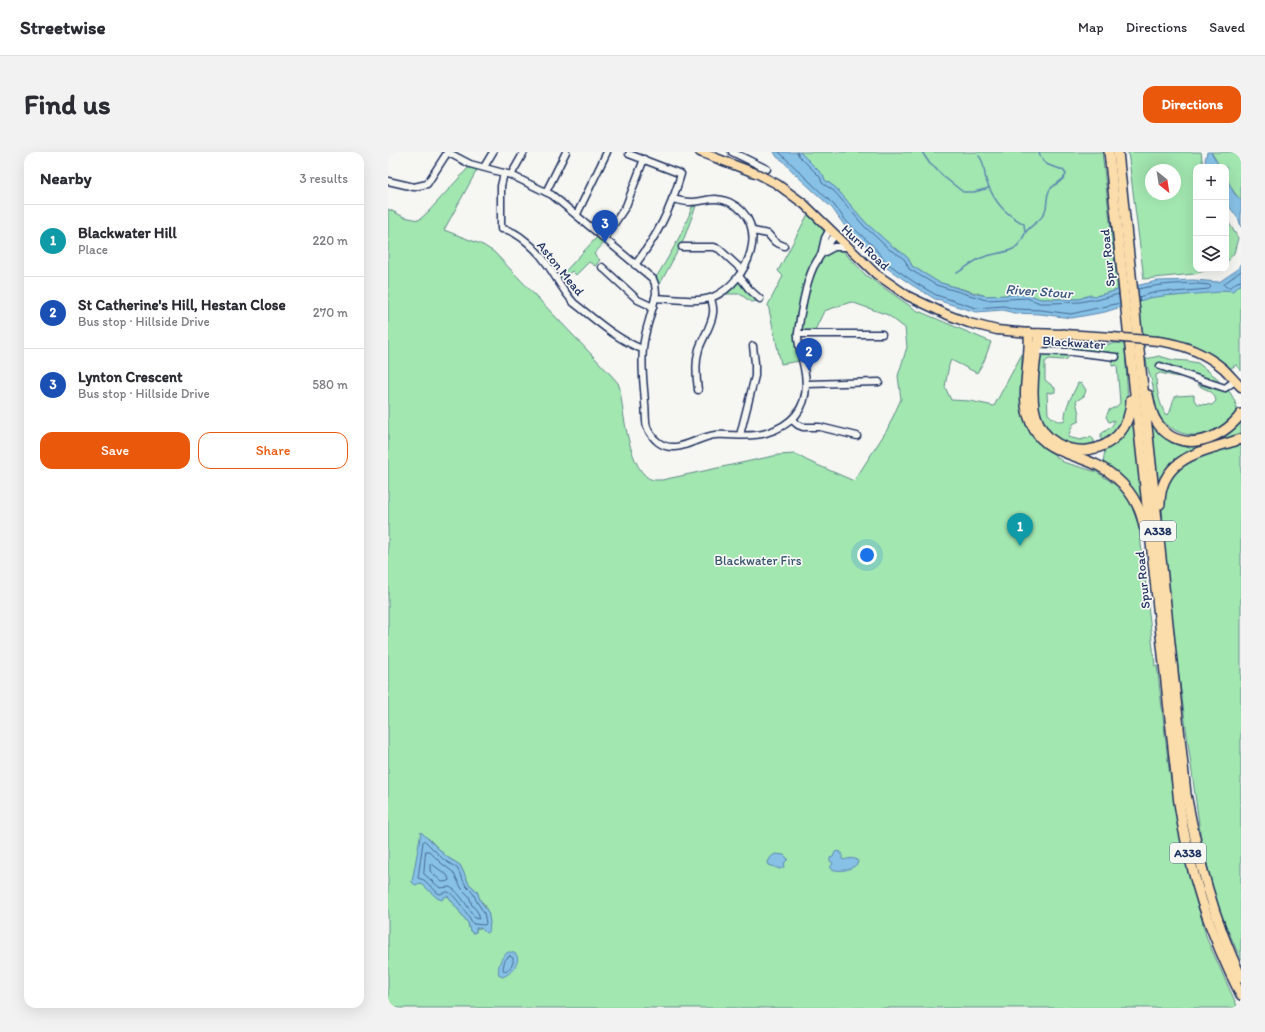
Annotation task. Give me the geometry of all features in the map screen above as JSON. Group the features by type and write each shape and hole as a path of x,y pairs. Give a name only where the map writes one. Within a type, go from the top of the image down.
{"highway":[{"name":"Spur Road","path":"1109,152 1160,548 1183,767 1194,838 1212,904 1222,933 1241,977"},
{"name":"Spur Road","path":"1118,152 1126,276"},
{"path":"1029,333 1034,349 1033,393 1036,416 1044,431 1053,440 1072,449 1095,449 1112,441 1121,433 1127,422 1130,411 1136,365"},
{"path":"1039,334 1034,349 1026,400 1028,415 1034,428 1042,440 1054,449 1098,466 1111,473 1124,485 1133,497 1141,514 1152,555"},
{"path":"1034,349 1064,334"},
{"name":"Spur Road","path":"1136,365 1152,555 1183,830 1196,883 1207,918 1222,956 1241,996"},
{"path":"1136,365 1155,419 1163,429 1173,437 1188,442 1206,440 1226,430 1241,414"},
{"path":"1160,548 1160,496 1163,483 1169,472 1188,456 1241,439"}],"main road":[{"name":"Hurn Road","path":"700,152 758,174 776,184 804,204 876,274 908,296 929,306 969,323 997,330 1039,334 1112,337 1158,341 1183,346 1201,353 1223,368 1238,384"}],"street":[{"path":"388,181 414,187 427,184 447,152 464,162 511,175 552,195 577,214 654,281 656,290 655,298 642,349 642,371 648,427 656,440 666,446 676,447 687,445 696,440 712,436 766,434 785,426 792,420 805,398 807,384 798,334 803,302 812,269 832,232"},
{"path":"484,167 493,152"},
{"path":"511,175 524,152"},
{"path":"546,192 566,152"},
{"path":"577,214 607,152"},
{"path":"732,152 767,169"},
{"path":"629,154 681,174 662,225 635,265"},
{"path":"604,239 617,222 626,206 635,186 644,159"},
{"name":"Aston Mead","path":"504,173 501,186 501,230 506,229 516,234 538,253 574,303 628,344 642,349"},
{"path":"655,298 701,300 711,298 726,290 739,276 751,251 753,231 750,222 735,206 726,201 710,199 688,202 672,199"},
{"path":"753,231 768,234 775,242 784,246"},
{"path":"682,247 714,247 742,270"},
{"path":"821,254 834,247 848,247"},
{"path":"602,267 638,300 653,307"},
{"path":"739,276 749,289 760,299"},
{"path":"698,390 696,372 697,360 700,345 713,316 711,298"},
{"path":"798,334 882,334"},
{"path":"740,435 755,376 754,346"},
{"name":"Blackwater","path":"1034,349 1116,357"},
{"path":"1160,366 1225,388 1238,384"},
{"path":"807,384 879,382"},
{"path":"792,420 803,427 820,427 857,436"}],"green space":[{"path":"800,152 1102,152 1118,290 1096,296 1090,295 1079,299 1040,299 1028,294 987,296 938,282 912,266 908,258 866,223 836,188 825,180 823,175"},
{"path":"1128,152 1201,152 1203,164 1193,164 1193,272 1201,272 1144,279"},
{"path":"1211,152 1241,152 1241,200 1234,193 1229,182 1229,164 1218,164"},
{"name":"Blackwater Firs","path":"469,167 477,170 444,230 483,245 494,252 618,383 625,425 633,454 638,466 645,475 653,480 662,480 778,455 795,454 854,481 887,430 901,399 898,376 907,347 905,328 888,315 851,302 824,311 815,330 796,332 800,361 781,364 768,305 783,276 778,271 808,214 867,276 916,310 991,342 984,361 977,373 951,360 945,387 951,400 970,401 994,406 1022,354 1022,411 1038,441 1063,462 1097,472 1120,488 1128,497 1139,526 1155,666 1157,665 1169,769 1191,880 1207,939 1238,1008 388,1008 388,209 404,217 419,220","holes":["428,838 447,857 460,865 469,884 477,891 480,900 485,905 489,917 481,928 476,928 476,932 473,933 470,931 468,923 448,896 441,896 421,883 412,882"]},
{"path":"696,206 683,241 660,284 655,279 676,244 692,207"},
{"path":"1229,223 1238,238 1234,253 1229,259"},
{"path":"597,237 604,243 594,254 600,260 595,266 589,262 576,275 572,271 561,281 559,278"},
{"path":"739,278 760,301 751,302 740,294 724,294"},
{"path":"1241,284 1241,371 1236,365 1228,370 1189,344 1142,335 1137,301 1161,295 1174,296 1230,290"},
{"path":"1061,342 1120,343 1125,345 1127,410 1120,425 1108,438 1103,441 1101,440 1101,434 1113,425 1114,422 1114,420 1109,422 1106,417 1109,410 1116,407 1120,403 1117,365 1112,366 1112,362 1106,357 1109,352 1066,350 1069,356 1067,359 1049,359 1045,362 1045,380 1055,388 1055,392 1047,392 1048,414 1054,419 1058,421 1065,420 1069,401 1078,383 1082,384 1086,390 1084,396 1076,401 1079,421 1073,424 1068,437 1080,440 1091,437 1094,440 1094,443 1089,446 1081,447 1061,441 1046,428 1042,422 1037,406 1036,393 1041,355 1047,344"},
{"path":"1159,356 1173,360 1198,363 1217,378 1219,382 1187,374 1178,377 1160,373 1156,375 1158,395 1165,414 1168,415 1176,396 1194,395 1194,400 1198,404 1212,405 1216,401 1213,394 1197,384 1218,390 1228,390 1232,395 1236,406 1236,415 1228,423 1211,432 1201,435 1185,434 1171,428 1160,417 1157,410 1146,359"},
{"path":"1150,415 1157,426 1199,443 1241,420 1241,434 1193,451 1158,492"},
{"path":"1134,416 1144,508 1103,464 1105,449 1121,438 1132,417"},
{"path":"1241,441 1241,960 1214,894 1201,839 1166,580 1162,504 1170,474 1189,459"}],"water":[{"path":"774,152 800,152 823,175 825,180 836,188 866,223 908,258 912,266 938,282 976,294 987,296 1028,294 1040,299 1079,299 1090,295 1096,296 1157,281 1194,280 1219,282 1237,270 1241,263 1241,284 1233,291 1223,290 1220,292 1149,298 1105,312 1072,318 1040,314 1014,313 1003,310 976,312 935,299 884,266 878,257 844,225 832,208 777,157"},
{"path":"1207,152 1211,152 1218,164 1206,164 1205,161"},
{"path":"1229,183 1234,193 1241,200 1241,227 1239,220 1229,206"},
{"path":"421,832 447,857 460,865 469,884 477,891 480,900 488,912 490,922 489,931 486,933 481,928 476,928 476,932 473,933 470,931 468,923 448,896 444,897 442,900 437,898 421,883 415,885 412,882"},
{"path":"839,851 842,854 843,860 850,858 857,860 858,863 845,870 833,870 830,868 833,863 830,861 830,858 833,857 835,852"},
{"path":"775,854 784,855 788,859 785,862 784,867 780,869 769,865 768,862"},
{"path":"508,952 517,955 518,959 511,972 502,977 499,975 499,965"}],"waterway":[{"path":"922,152 930,164 963,192 974,192 989,188"},
{"path":"957,273 980,258 1006,252 1016,247 1026,232 1043,215 1046,209 1049,191 1063,179 1066,174 1063,170 1045,163 1039,152"},
{"path":"979,156 983,162 986,181 995,198 1006,212 1024,224 1025,232"}],"place":[{"name":"Lynton Crescent","path":"605,243"},
{"name":"St Catherine's Hill, Hestan Close","path":"809,371"},
{"name":"Blackwater Hill","path":"1020,546"}],"water label":[{"name":"River Stour","path":"1039,291"}]}
